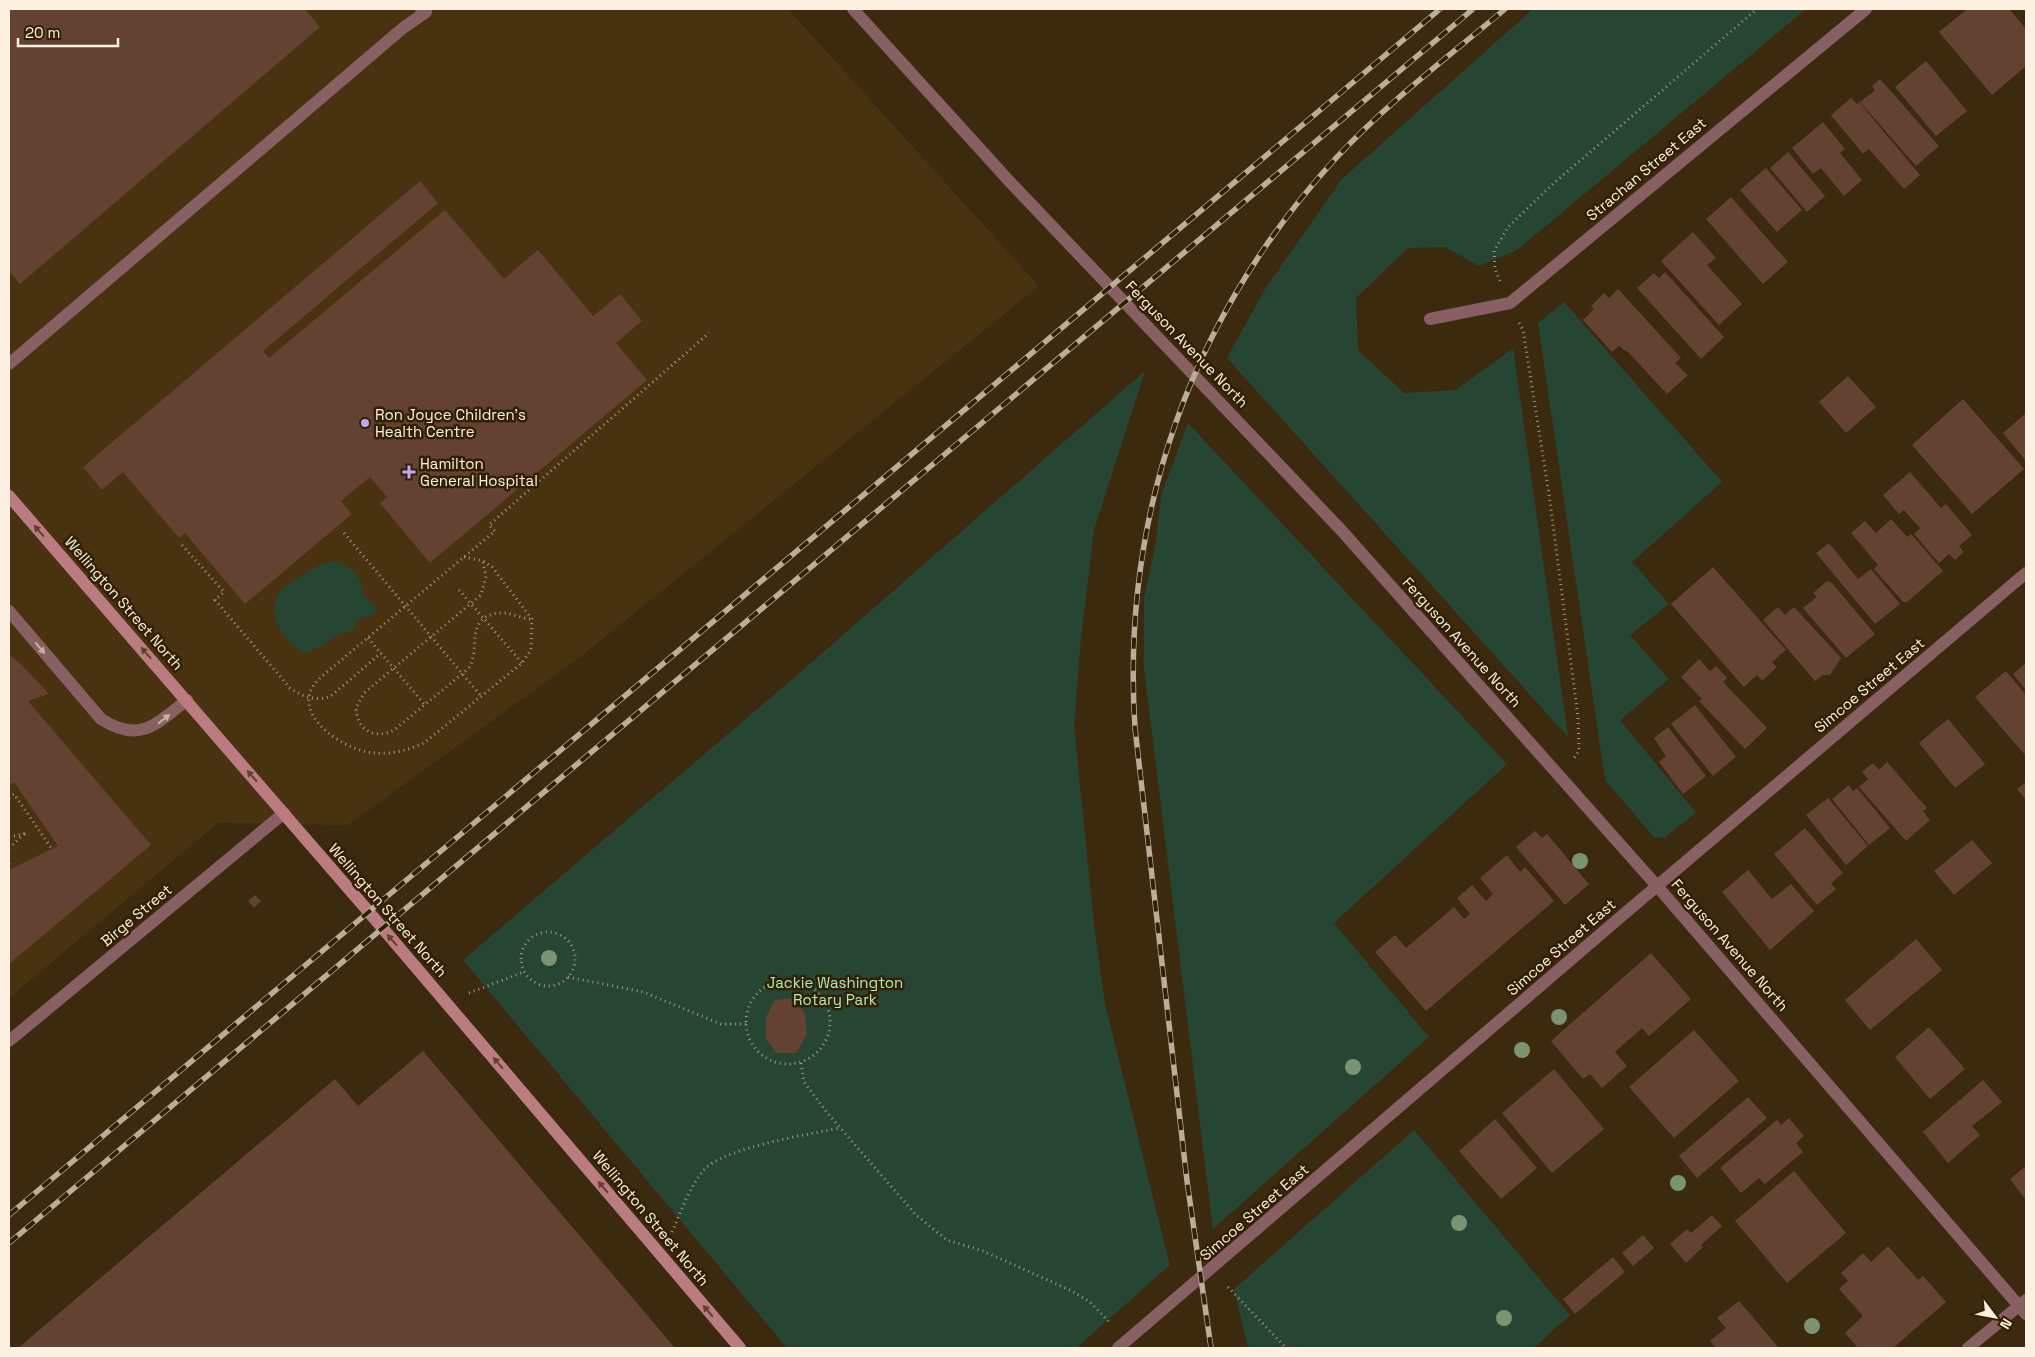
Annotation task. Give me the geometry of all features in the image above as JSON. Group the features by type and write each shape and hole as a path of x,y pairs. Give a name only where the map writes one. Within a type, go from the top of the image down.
{"main road":[{"name":"Wellington Street North","path":"10,500 187,700 740,1348"}],"street":[{"path":"9,364 403,28 426,12 422,9"},
{"name":"Ferguson Avenue North","path":"853,9 1010,182 1342,532 1657,886 2024,1307"},
{"name":"Strachan Street East","path":"1430,319 1510,303 1866,9"},
{"name":"Simcoe Street East","path":"1123,1344 1657,886 2026,573"},
{"path":"9,611 101,720 112,726 138,732 152,728 187,700"},
{"name":"Birge Street","path":"9,1041 284,814"},
{"path":"1968,1348 2024,1307"}],"path":[{"path":"1561,777 1578,751 1578,717 1549,494 1523,330 1495,269 1494,251 1508,227 1554,183 1757,9"},
{"path":"464,557 483,561 492,567 532,619 531,650 522,663 424,743 402,751 379,754 355,748 325,730 318,724 310,708 308,698 312,687 320,677 495,531 490,525 709,333"},
{"path":"344,532 407,605 481,696"},
{"path":"182,545 224,592 215,600 290,688 308,698 321,700 331,696 381,653"},
{"path":"483,561 485,587 481,595 359,700 356,717 360,725 367,732 376,735 386,734 394,730 425,705 473,662 475,633 484,619 493,614 503,613 523,619 532,619"},
{"path":"459,590 522,663"},
{"path":"368,638 425,705"},
{"path":"9,798 14,794 52,849"},
{"path":"9,837 24,834 9,848"},
{"path":"9,864 12,868"},
{"path":"542,932 555,932 567,939 574,951 575,964 568,978 556,986 541,986 528,978 524,972 521,966 522,950 530,938 542,932"},
{"path":"445,1001 524,972"},
{"path":"568,978 643,992 721,1024 746,1024"},
{"path":"788,980 801,982 813,987 823,996 829,1009 831,1023 829,1036 813,1058 801,1063 788,1065 776,1063 764,1057 752,1043 746,1024 747,1010 754,998 769,985 788,980"},
{"path":"801,1063 804,1082 840,1128 916,1215 947,1240 983,1251 1007,1264 1072,1291 1090,1302 1123,1344"},
{"path":"661,1255 688,1194 704,1169 740,1149 840,1128"},
{"path":"1228,1287 1286,1348"}],"shaded area":[{"name":"Hamilton General Hospital","path":"9,9 788,9 1039,286 579,658 348,825 218,823 9,998"}],"green space":[{"path":"1533,9 1806,9 1517,250 1479,266 1445,247 1408,248 1356,298 1358,350 1404,393 1456,390 1513,348 1568,737 1227,358 1265,289 1342,179"},
{"path":"1564,302 1722,482 1632,562 1669,604 1630,635 1669,679 1620,720 1696,813 1664,838 1654,837 1605,780 1538,323"},
{"name":"Jackie Washington Rotary Park","path":"1145,371 1094,530 1081,637 1074,726 1094,924 1105,1004 1170,1265 1076,1348 787,1348 463,960 804,669"},
{"path":"1188,423 1507,764 1334,923 1429,1037 1213,1229 1144,668 1144,598 1156,542 1161,495"},
{"path":"332,561 342,563 350,568 361,581 363,595 377,608 372,615 359,619 352,631 340,634 307,654 291,643 279,627 274,609 276,600 281,591 290,583 315,568"},
{"path":"1414,1130 1570,1315 1534,1348 1248,1348 1234,1289"}],"building":[{"path":"9,9 305,9 320,27 20,284 9,271"},
{"path":"1967,9 2009,9 2026,29 2026,66 1992,95 1939,32"},
{"path":"1926,61 1967,111 1936,136 1895,87"},
{"path":"1880,79 1939,146 1916,166 1860,102 1875,90 1872,86"},
{"path":"1851,98 1857,104 1859,102 1920,175 1904,189 1869,149 1863,154 1831,115"},
{"path":"1823,122 1845,149 1840,153 1862,180 1844,196 1821,168 1813,174 1792,148"},
{"path":"1788,152 1825,196 1807,212 1770,168"},
{"path":"1766,168 1802,210 1777,232 1740,190"},
{"name":"Ron Joyce Children's Health Centre","path":"420,181 438,203 263,351 269,358 445,210 504,279 538,250 593,316 620,294 642,321 616,343 647,380 430,563 380,503 387,497 370,477 341,501 352,514 245,604 185,533 179,538 123,472 102,490 83,467"},
{"path":"1731,197 1788,262 1763,284 1706,219"},
{"path":"1693,232 1716,258 1707,265 1742,304 1719,325 1661,261"},
{"path":"1665,272 1724,337 1701,359 1637,288 1654,273 1659,278"},
{"path":"1618,289 1681,358 1675,363 1688,375 1667,394 1630,354 1619,346 1612,352 1583,320 1594,309 1591,306 1604,293 1609,298"},
{"path":"1848,376 1876,407 1846,433 1819,402"},
{"path":"1963,399 2024,469 1972,514 1912,445"},
{"path":"2026,413 2026,461 2003,433"},
{"path":"1910,472 1941,508 1946,504 1972,535 1959,546 1964,552 1955,560 1949,554 1939,563 1914,534 1920,528 1904,510 1899,514 1883,495"},
{"path":"1891,519 1907,537 1911,534 1943,571 1907,602 1903,602 1874,569 1878,565 1851,533 1865,521 1876,533"},
{"path":"1829,543 1858,579 1871,569 1900,604 1875,624 1816,553"},
{"path":"1713,567 1786,650 1772,662 1777,667 1762,681 1757,675 1744,687 1671,604"},
{"path":"1827,581 1832,583 1875,634 1846,658 1803,608 1817,597 1813,593"},
{"path":"1778,607 1785,615 1794,607 1841,658 1830,675 1823,675 1815,681 1763,620"},
{"path":"9,655 21,664 49,694 28,701 151,845 9,964 9,870 58,846 14,782 9,786"},
{"path":"1699,659 1710,671 1716,666 1727,678 1723,682 1767,728 1745,749 1699,701 1702,699 1681,677"},
{"path":"2026,663 2026,690 2013,674"},
{"path":"2006,671 2026,695 2026,756 1975,697"},
{"path":"1695,705 1736,757 1713,776 1671,724"},
{"path":"1948,719 1985,764 1955,788 1919,743"},
{"path":"1668,727 1706,776 1683,794 1659,762 1666,756 1654,738"},
{"path":"1887,762 1927,808 1923,811 1930,820 1906,841 1859,787 1868,779 1862,772 1873,763 1879,770"},
{"path":"2026,782 2026,800 2017,789"},
{"path":"1849,785 1853,791 1857,788 1890,828 1869,845 1832,799"},
{"path":"1828,798 1868,846 1846,865 1806,815"},
{"path":"1805,828 1843,873 1831,883 1836,889 1817,905 1774,854"},
{"path":"1535,831 1542,838 1547,834 1589,884 1565,905 1516,847"},
{"path":"1972,840 1992,863 1954,895 1934,871"},
{"path":"1507,855 1520,872 1525,867 1554,901 1426,1011 1375,952 1395,935 1406,948 1454,907 1464,919 1470,914 1457,898 1472,885 1486,901 1493,894 1480,878"},
{"path":"1748,870 1772,899 1791,884 1814,911 1770,950 1722,892"},
{"path":"255,895 261,901 254,908 248,901"},
{"path":"1916,939 1942,970 1870,1030 1845,1000"},
{"path":"1651,953 1691,999 1649,1036 1642,1028 1615,1052 1627,1066 1602,1088 1590,1074 1583,1079 1551,1041"},
{"path":"794,998 805,1014 807,1034 796,1053 776,1053 766,1038 766,1017 775,1000"},
{"path":"1929,1027 1965,1069 1930,1099 1895,1057"},
{"path":"1694,1030 1739,1081 1674,1138 1629,1087"},
{"path":"423,1051 675,1348 18,1348 335,1079 358,1106"},
{"path":"1554,1069 1604,1129 1552,1173 1502,1113"},
{"path":"1983,1080 2002,1102 1972,1126 1980,1135 1948,1163 1923,1132"},
{"path":"1748,1097 1767,1118 1697,1178 1679,1156"},
{"path":"1789,1118 1804,1136 1796,1143 1803,1152 1765,1184 1759,1178 1741,1193 1720,1168 1777,1120 1781,1125"},
{"path":"1495,1119 1537,1168 1501,1199 1459,1151"},
{"path":"2026,1166 2026,1200 2010,1179"},
{"path":"1794,1171 1846,1233 1787,1283 1735,1221"},
{"path":"1712,1215 1722,1226 1701,1245 1703,1247 1686,1263 1670,1244 1687,1229 1691,1233"},
{"path":"1643,1235 1654,1248 1633,1266 1622,1253"},
{"path":"1888,1246 1918,1280 1923,1276 1946,1302 1893,1348 1858,1348 1845,1333 1863,1316 1839,1289 1848,1281 1841,1273 1863,1253 1871,1262"},
{"path":"1613,1257 1625,1272 1575,1314 1563,1299"},
{"path":"1739,1301 1779,1348 1716,1348 1710,1341 1726,1328 1717,1318"}],"railway":[{"path":"9,1215 1440,9"},
{"path":"9,1243 1473,9"},
{"path":"1211,1348 1187,1181 1135,728 1134,649 1140,571 1154,496 1176,422 1205,352 1241,284 1285,219 1336,158 1376,118 1505,9"}],"place":[{"name":"Ron Joyce Children's Health Centre","path":"365,423"},
{"name":"Hamilton General Hospital","path":"409,472"}]}
